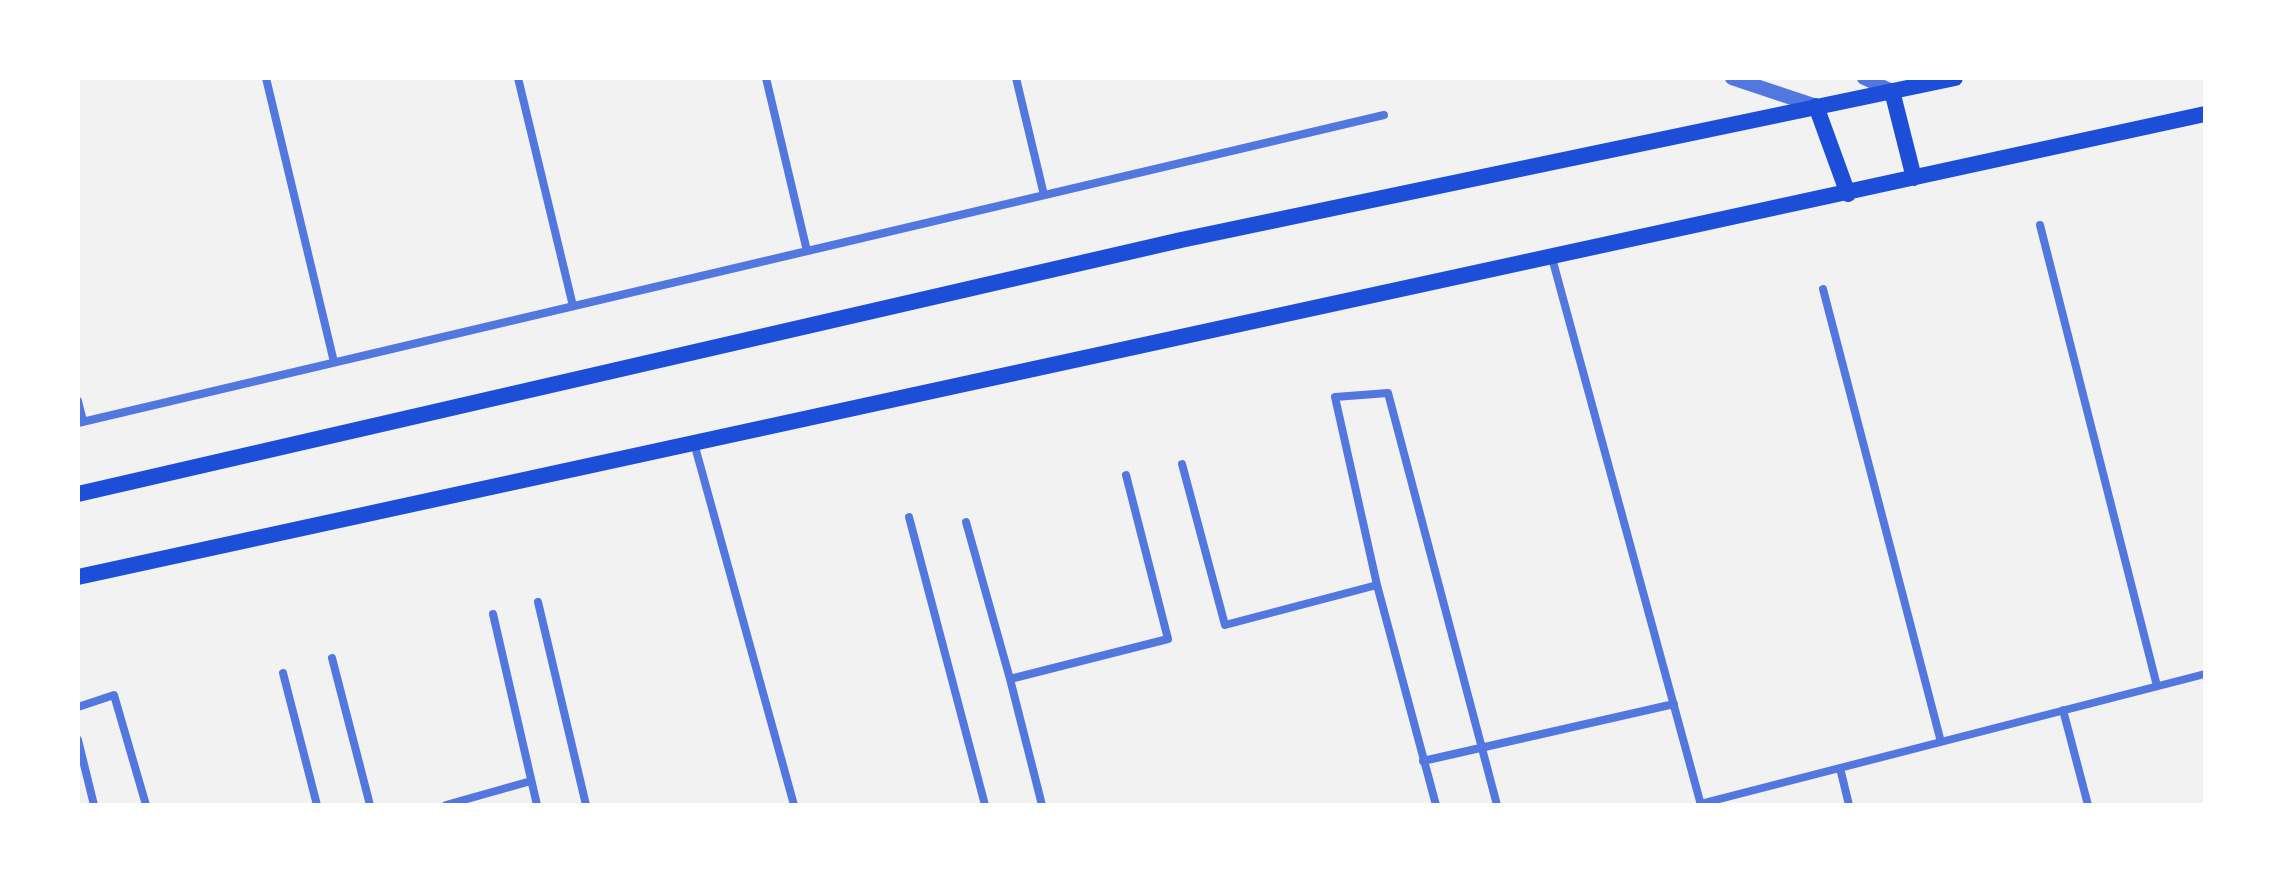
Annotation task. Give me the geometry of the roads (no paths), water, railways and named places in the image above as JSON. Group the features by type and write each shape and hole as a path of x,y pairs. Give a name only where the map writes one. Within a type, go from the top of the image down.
{"main road":[{"path":"78,494 1166,244 1955,78"},
{"path":"1892,91 1914,178"},
{"path":"1816,106 1848,194"},
{"path":"78,577 2205,114"}],"street":[{"path":"266,78 334,362"},
{"path":"518,78 573,306"},
{"path":"766,78 807,251"},
{"path":"1016,78 1044,195"},
{"path":"1732,78 1816,106"},
{"path":"1864,78 1892,91"},
{"path":"78,401 80,422 1384,115"},
{"path":"2040,225 2157,686"},
{"path":"1552,258 1700,804 2205,674"},
{"path":"1823,289 1941,742"},
{"path":"1436,805 1377,585 1335,397 1388,393 1497,805"},
{"path":"694,442 794,805"},
{"path":"1182,464 1225,625 1377,585"},
{"path":"1010,679 1168,639 1126,475"},
{"path":"909,517 985,805"},
{"path":"966,522 1042,805"},
{"path":"538,602 586,805"},
{"path":"493,614 537,805"},
{"path":"332,658 370,805"},
{"path":"283,673 317,805"},
{"path":"78,707 114,695 146,805"},
{"path":"1423,761 1482,745 1674,704"},
{"path":"2063,710 2088,805"},
{"path":"78,740 94,805"},
{"path":"1840,768 1849,805"},
{"path":"446,805 531,781"}]}
